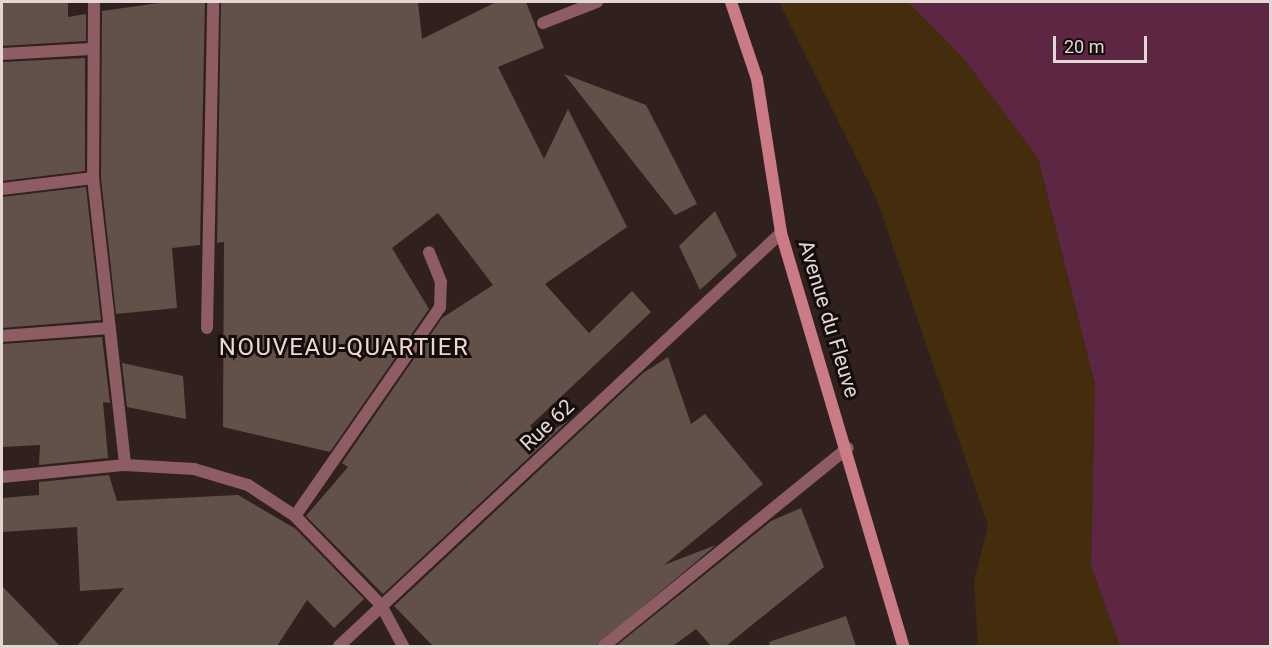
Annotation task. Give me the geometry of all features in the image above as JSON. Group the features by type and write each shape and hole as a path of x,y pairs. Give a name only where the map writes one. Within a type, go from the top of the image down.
{"street":[{"path":"94,2 91,49 93,178 125,465"},
{"path":"207,328 213,2"},
{"path":"543,23 597,2"},
{"name":"Avenue du Fleuve","path":"730,2 758,79 782,233 848,448 903,646"},
{"path":"2,54 91,49"},
{"path":"2,189 93,178"},
{"name":"Rue 62","path":"339,646 782,233"},
{"path":"295,516 440,307 441,282 429,252"},
{"path":"2,336 109,328"},
{"path":"604,646 848,448"},
{"path":"2,477 125,465 194,469 248,484 295,516 381,605 404,646"}],"shaded area":[{"path":"779,2 908,2 964,59 1038,158 1095,384 1091,566 1120,646 978,646 974,582 988,525 876,197"},
{"path":"908,2 1270,2 1270,646 1120,646 1091,566 1095,384 1038,158 964,59"}],"building":[{"path":"2,2 68,2 68,17 86,14 86,41 2,46"},
{"path":"166,2 205,2 200,245 172,248 177,308 116,314 101,178 102,11"},
{"path":"221,2 418,2 422,39 496,2 526,2 544,48 498,67 544,159 568,109 627,227 545,284 589,333 632,291 651,312 530,426 540,438 568,421 383,594 306,516 348,467 342,463 442,318 493,285 438,213 392,248 429,309 330,452 223,427 224,242 217,243"},
{"path":"85,58 85,171 2,181 2,62"},
{"path":"564,74 646,105 697,204 675,215"},
{"path":"86,187 101,320 2,328 2,197"},
{"path":"715,211 737,256 700,290 679,246"},
{"path":"102,337 110,403 103,402 108,458 39,465 40,445 2,447 2,344"},
{"path":"668,357 691,424 705,414 763,484 664,565 716,545 596,646 433,646 394,606 643,373"},
{"path":"122,363 183,376 186,419 127,407"},
{"path":"109,475 117,501 238,495 296,529 364,599 334,628 307,600 277,646 77,646 124,588 80,591 77,527 2,532 2,498 39,495 39,482"},
{"path":"801,508 824,567 726,646 711,646 696,629 673,646 616,646 771,521"},
{"path":"2,586 60,646 2,646"},
{"path":"846,616 856,646 770,646 769,642"}],"district":[{"name":"NOUVEAU-QUARTIER","path":"344,348"}]}
